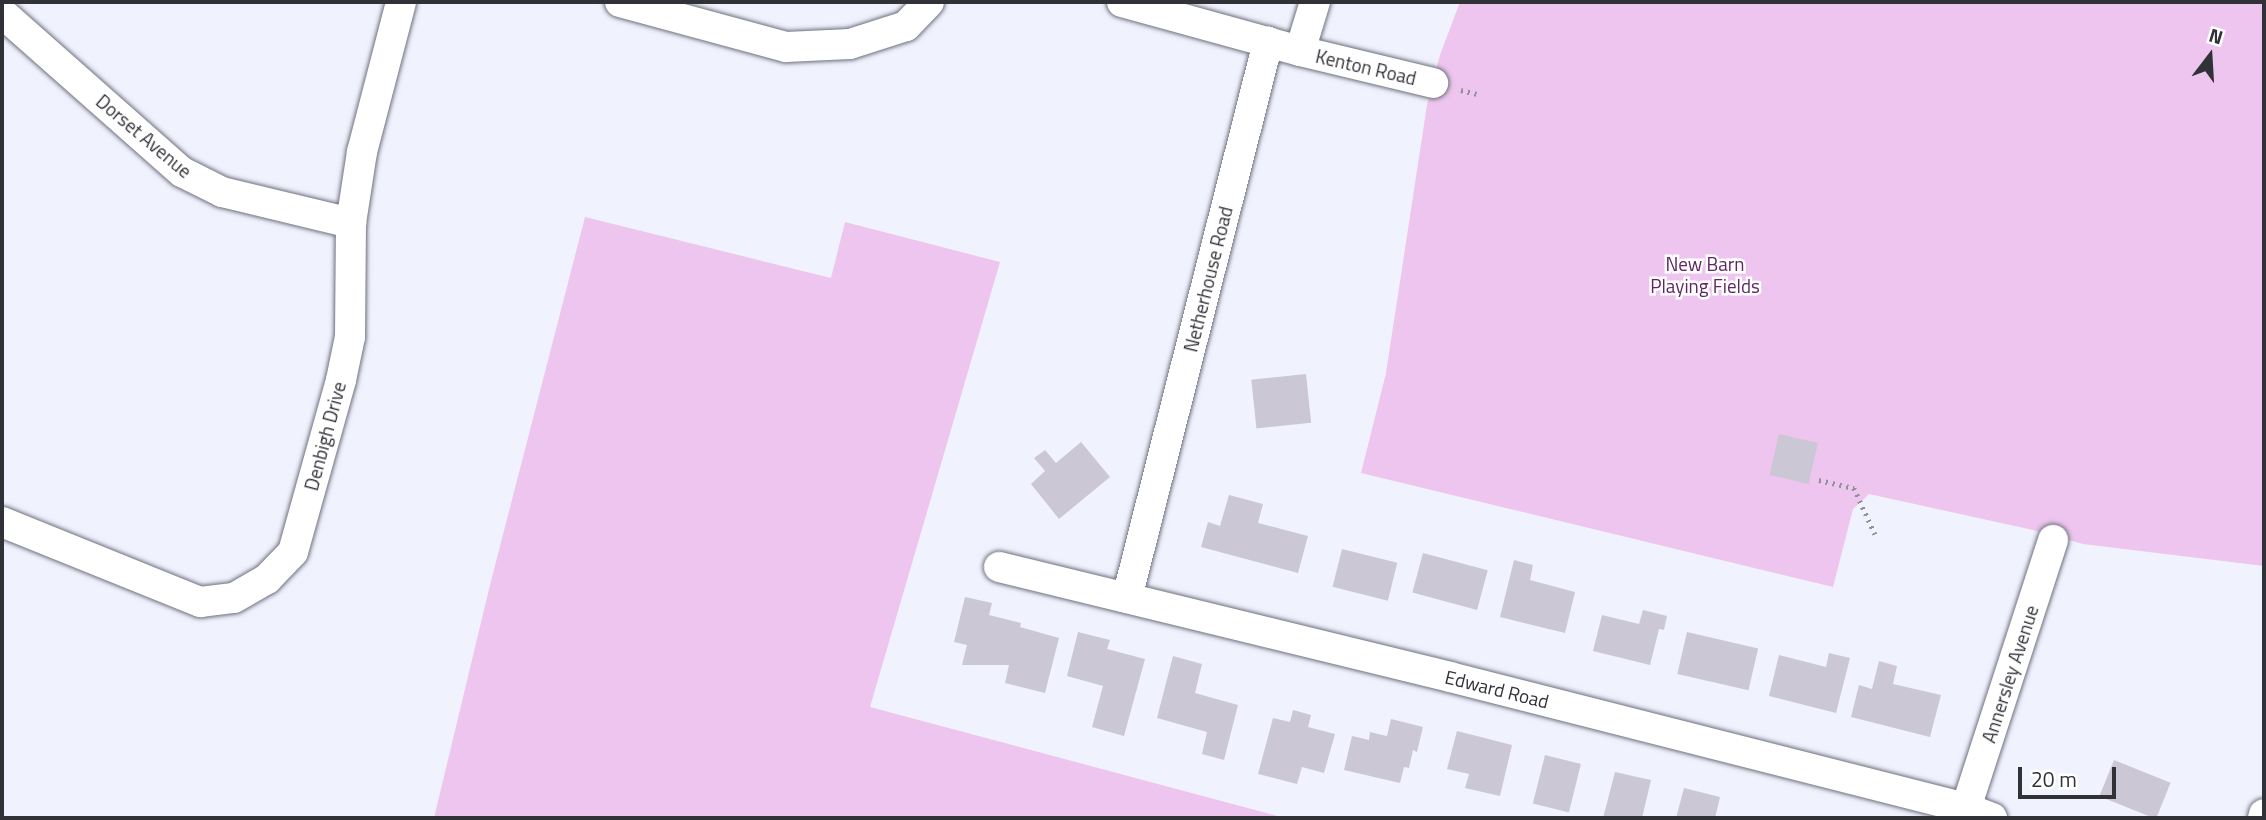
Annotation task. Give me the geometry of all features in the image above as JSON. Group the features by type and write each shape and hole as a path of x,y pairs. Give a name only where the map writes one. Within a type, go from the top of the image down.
{"street":[{"name":"Denbigh Drive","path":"2,522 200,602 234,598 267,579 293,552 341,380 350,337 351,223 362,152 401,2"},
{"path":"620,2 786,47 850,44 906,26 929,2"},
{"path":"1122,2 1300,51 1315,2"},
{"name":"Dorset Avenue","path":"2,13 182,172 222,192 351,223"},
{"name":"Netherhouse Road","path":"1127,598 1268,42"},
{"name":"Kenton Road","path":"1300,51 1433,83"},
{"name":"Annersley Avenue","path":"1979,813 2053,540"},
{"name":"Edward Road","path":"999,567 1979,813"}],"path":[{"path":"1819,480 1854,488 1875,534"}],"green space":[{"name":"New Barn Playing Fields","path":"1460,2 2264,2 2264,566 2083,544 2033,530 1869,494 1853,509 1833,587 1361,473 1386,373 1427,105 1440,55"},
{"path":"585,217 831,278 845,222 1000,262 870,707 1285,818 434,818 490,585"}],"building":[{"path":"1306,374 1311,423 1256,428 1251,380"},
{"path":"1779,434 1818,443 1809,484 1770,475"},
{"path":"1081,442 1110,477 1059,519 1031,484 1045,471 1034,458 1045,450 1056,463"},
{"path":"1229,495 1263,504 1258,523 1308,536 1298,573 1201,547 1208,522 1220,526"},
{"path":"1342,549 1397,563 1388,601 1333,587"},
{"path":"1423,553 1488,570 1477,610 1412,593"},
{"path":"1514,560 1533,565 1530,580 1575,592 1565,633 1500,617"},
{"path":"965,597 992,603 989,615 1021,623 1020,627 1059,638 1045,693 1005,683 1009,665 962,665 967,645 954,642"},
{"path":"1643,610 1667,616 1664,630 1659,629 1650,665 1593,651 1602,615 1639,624"},
{"path":"1078,632 1110,640 1107,649 1145,659 1124,736 1092,727 1103,686 1067,676"},
{"path":"1687,632 1758,648 1748,690 1677,674"},
{"path":"1829,653 1850,658 1836,713 1769,696 1779,655 1826,667"},
{"path":"1173,656 1202,664 1195,693 1238,705 1224,760 1202,754 1207,732 1157,718"},
{"path":"1879,661 1897,666 1893,684 1941,695 1930,737 1851,717 1859,685 1872,689"},
{"path":"1293,710 1311,715 1308,727 1335,734 1324,773 1302,767 1297,784 1258,774 1273,718 1290,722"},
{"path":"1391,719 1423,727 1417,752 1413,750 1409,768 1404,767 1400,783 1344,770 1352,736 1369,740 1370,732 1387,736"},
{"path":"1457,731 1512,745 1500,796 1465,788 1469,774 1447,769"},
{"path":"1545,755 1581,764 1569,812 1533,804"},
{"path":"2114,760 2171,783 2156,818 2099,796"},
{"path":"1615,772 1651,780 1642,818 1603,818"},
{"path":"1684,788 1720,797 1715,818 1676,818"}]}
